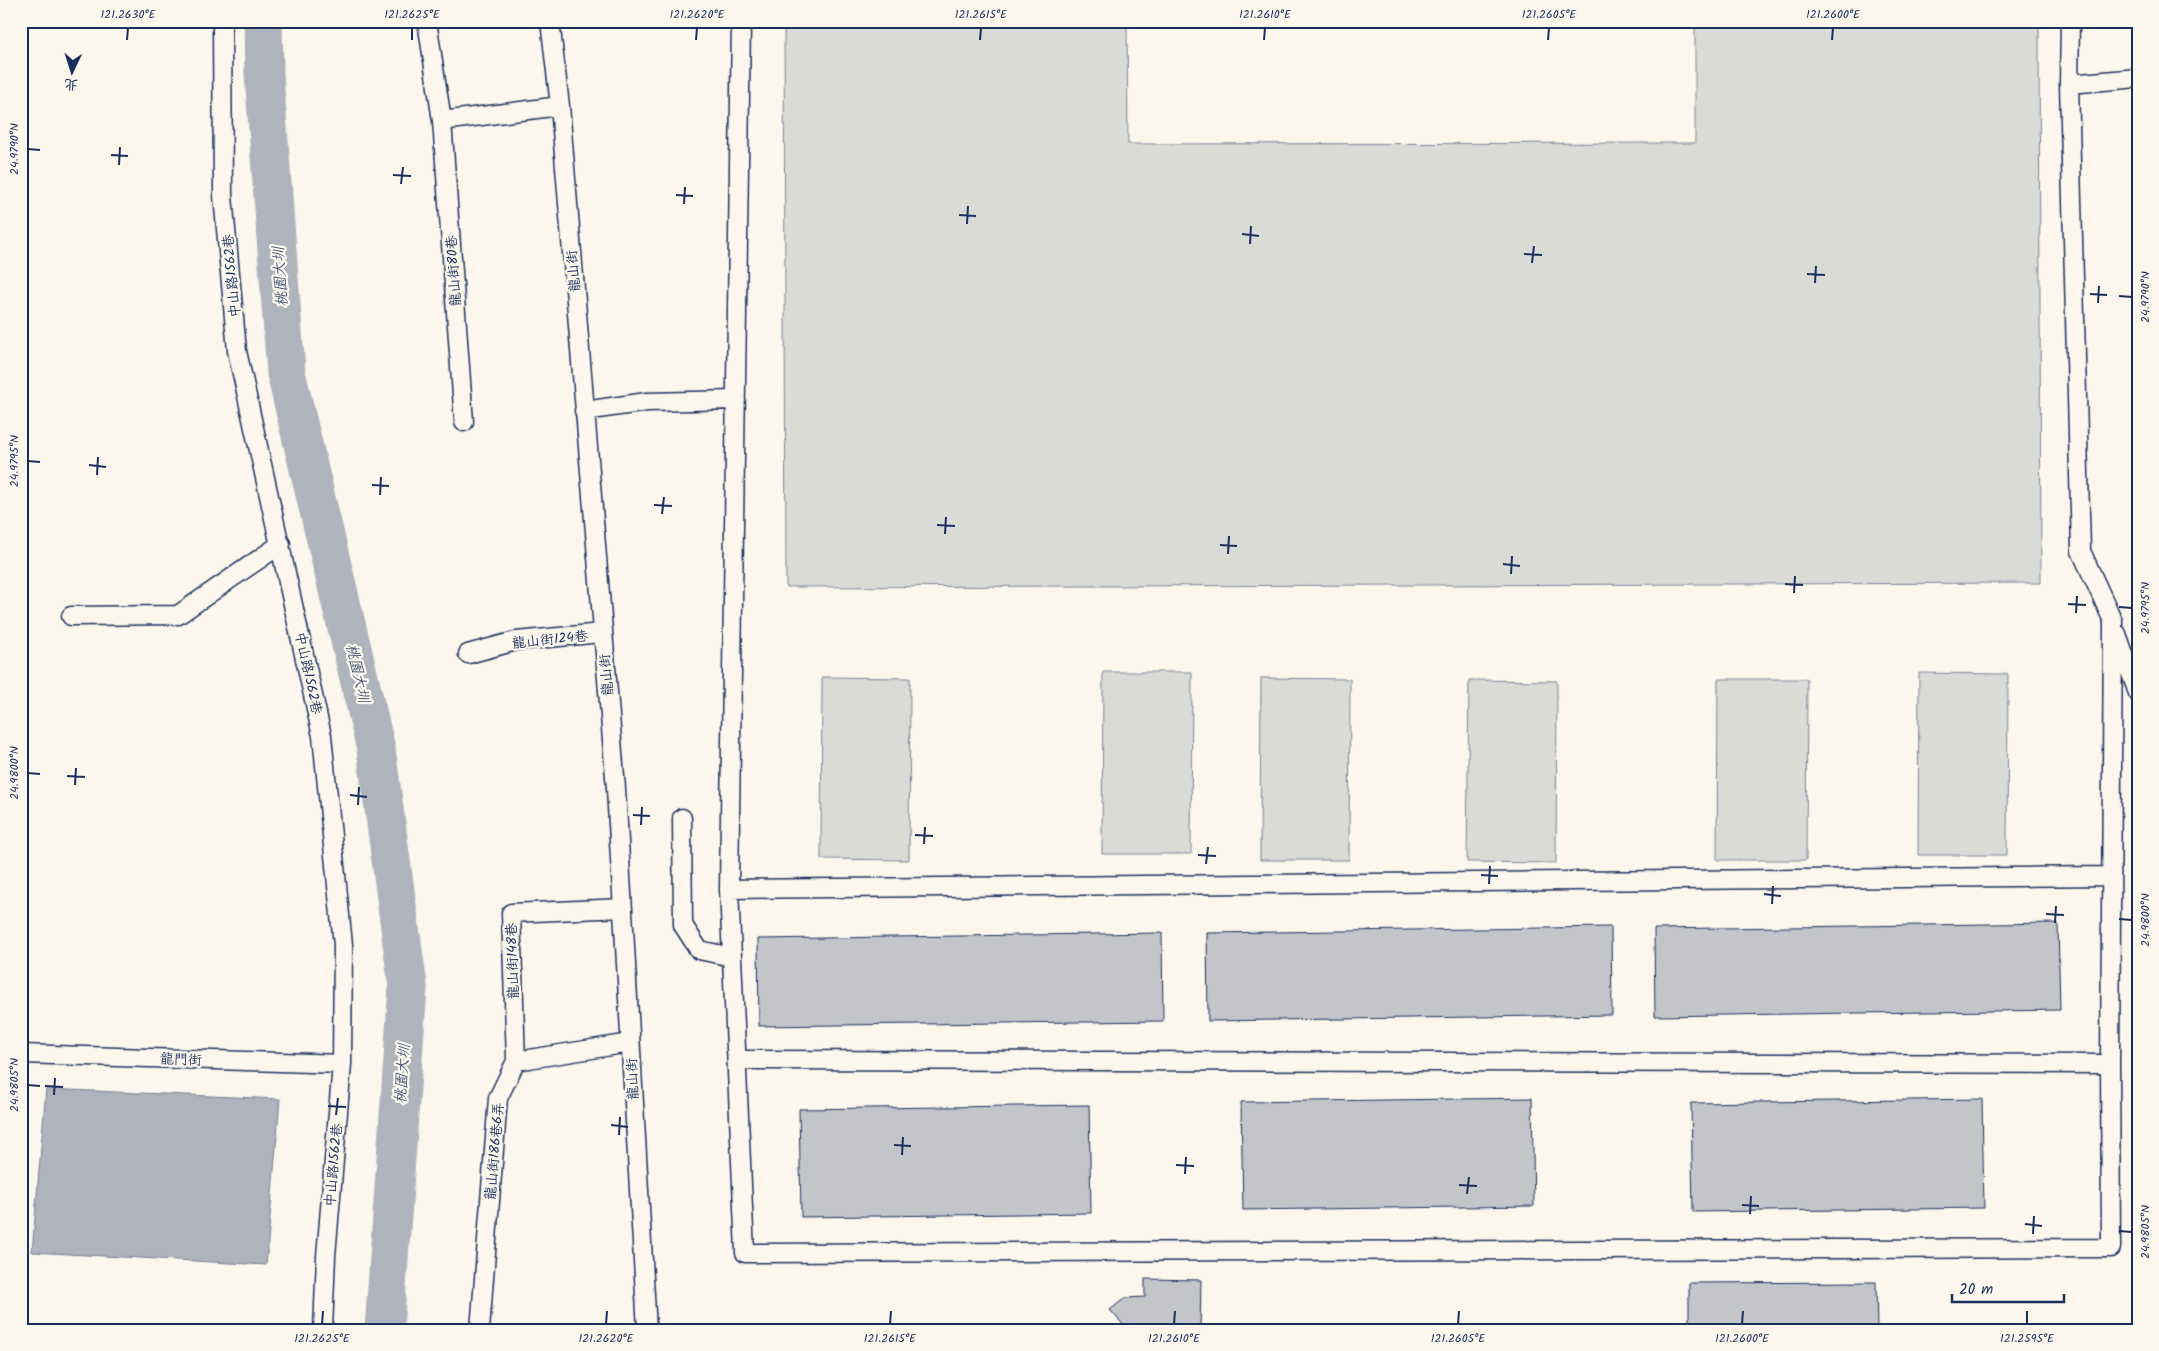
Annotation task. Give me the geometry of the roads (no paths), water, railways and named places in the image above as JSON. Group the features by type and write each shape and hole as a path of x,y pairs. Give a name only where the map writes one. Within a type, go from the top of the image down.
{"lane":[{"name":"中山路1562巷","path":"222,21 223,196 238,351 322,736 342,945 342,1064 326,1256 323,1330"},
{"name":"龍山街80巷","path":"427,21 442,121 464,422"},
{"name":"龍山街","path":"550,21 560,106 616,789 647,1330"},
{"path":"741,21 730,889 746,1253 2111,1248 2110,1064 2113,621"},
{"path":"2070,21 2069,84 2081,550 2113,621 2138,693"},
{"path":"2069,84 2138,78"},
{"path":"442,121 560,106"},
{"path":"584,411 647,402 736,400"},
{"path":"71,616 178,615 281,544"},
{"name":"龍山街124巷","path":"468,654 516,641 602,633"},
{"path":"682,818 683,925 699,950 732,957"},
{"path":"730,889 2111,876"},
{"name":"龍山街148巷","path":"516,1062 511,913 623,908"},
{"path":"516,1062 630,1043"},
{"name":"龍門街","path":"21,1054 342,1064"},
{"path":"738,1060 2110,1064"},
{"name":"龍山街186巷6弄","path":"480,1330 498,1098 516,1062"}],"waterway":[{"name":"桃園大圳","path":"263,21 264,74 286,373 376,749 408,987 384,1330"}]}
